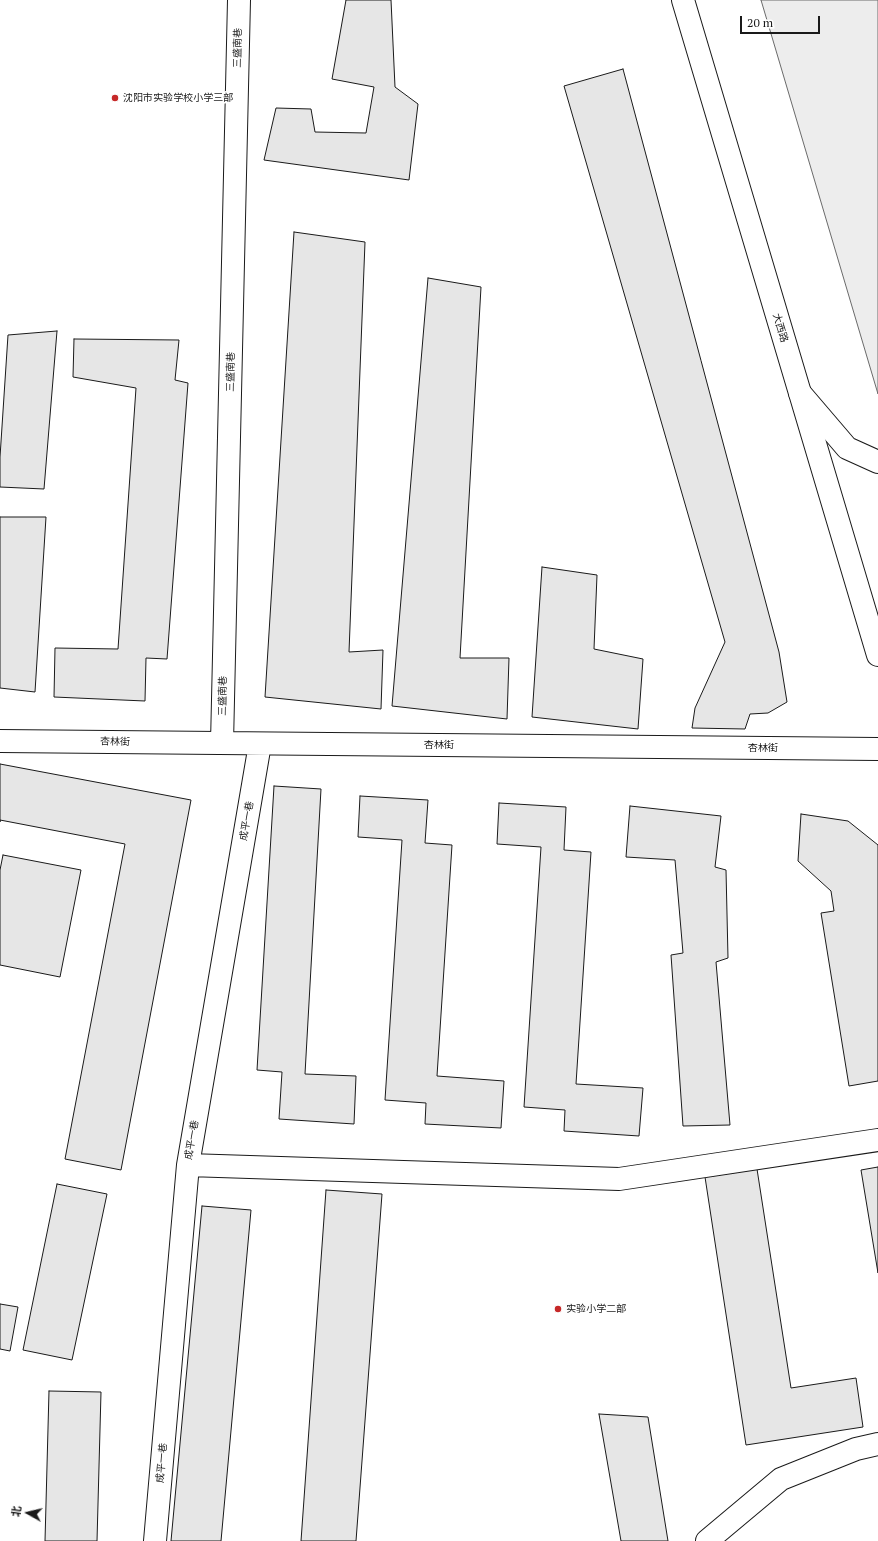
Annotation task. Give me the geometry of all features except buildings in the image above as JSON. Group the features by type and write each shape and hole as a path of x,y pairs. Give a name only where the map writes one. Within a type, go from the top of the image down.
{"street":[{"name":"三盛南巷","path":"222,743 239,0"},
{"name":"大西路","path":"683,0 878,656"},
{"path":"800,393 847,448 878,462"},
{"name":"杏林街","path":"0,741 878,749"},
{"name":"成平一巷","path":"155,1541 188,1165 260,744"},
{"path":"188,1165 619,1179 878,1140"},
{"path":"708,1541 781,1479 856,1449 878,1444"}],"shaded area":[{"path":"761,0 878,0 878,394"}],"place":[{"name":"沈阳市实验学校小学三部","path":"115,98"},
{"name":"实验小学二部","path":"558,1309"}]}
